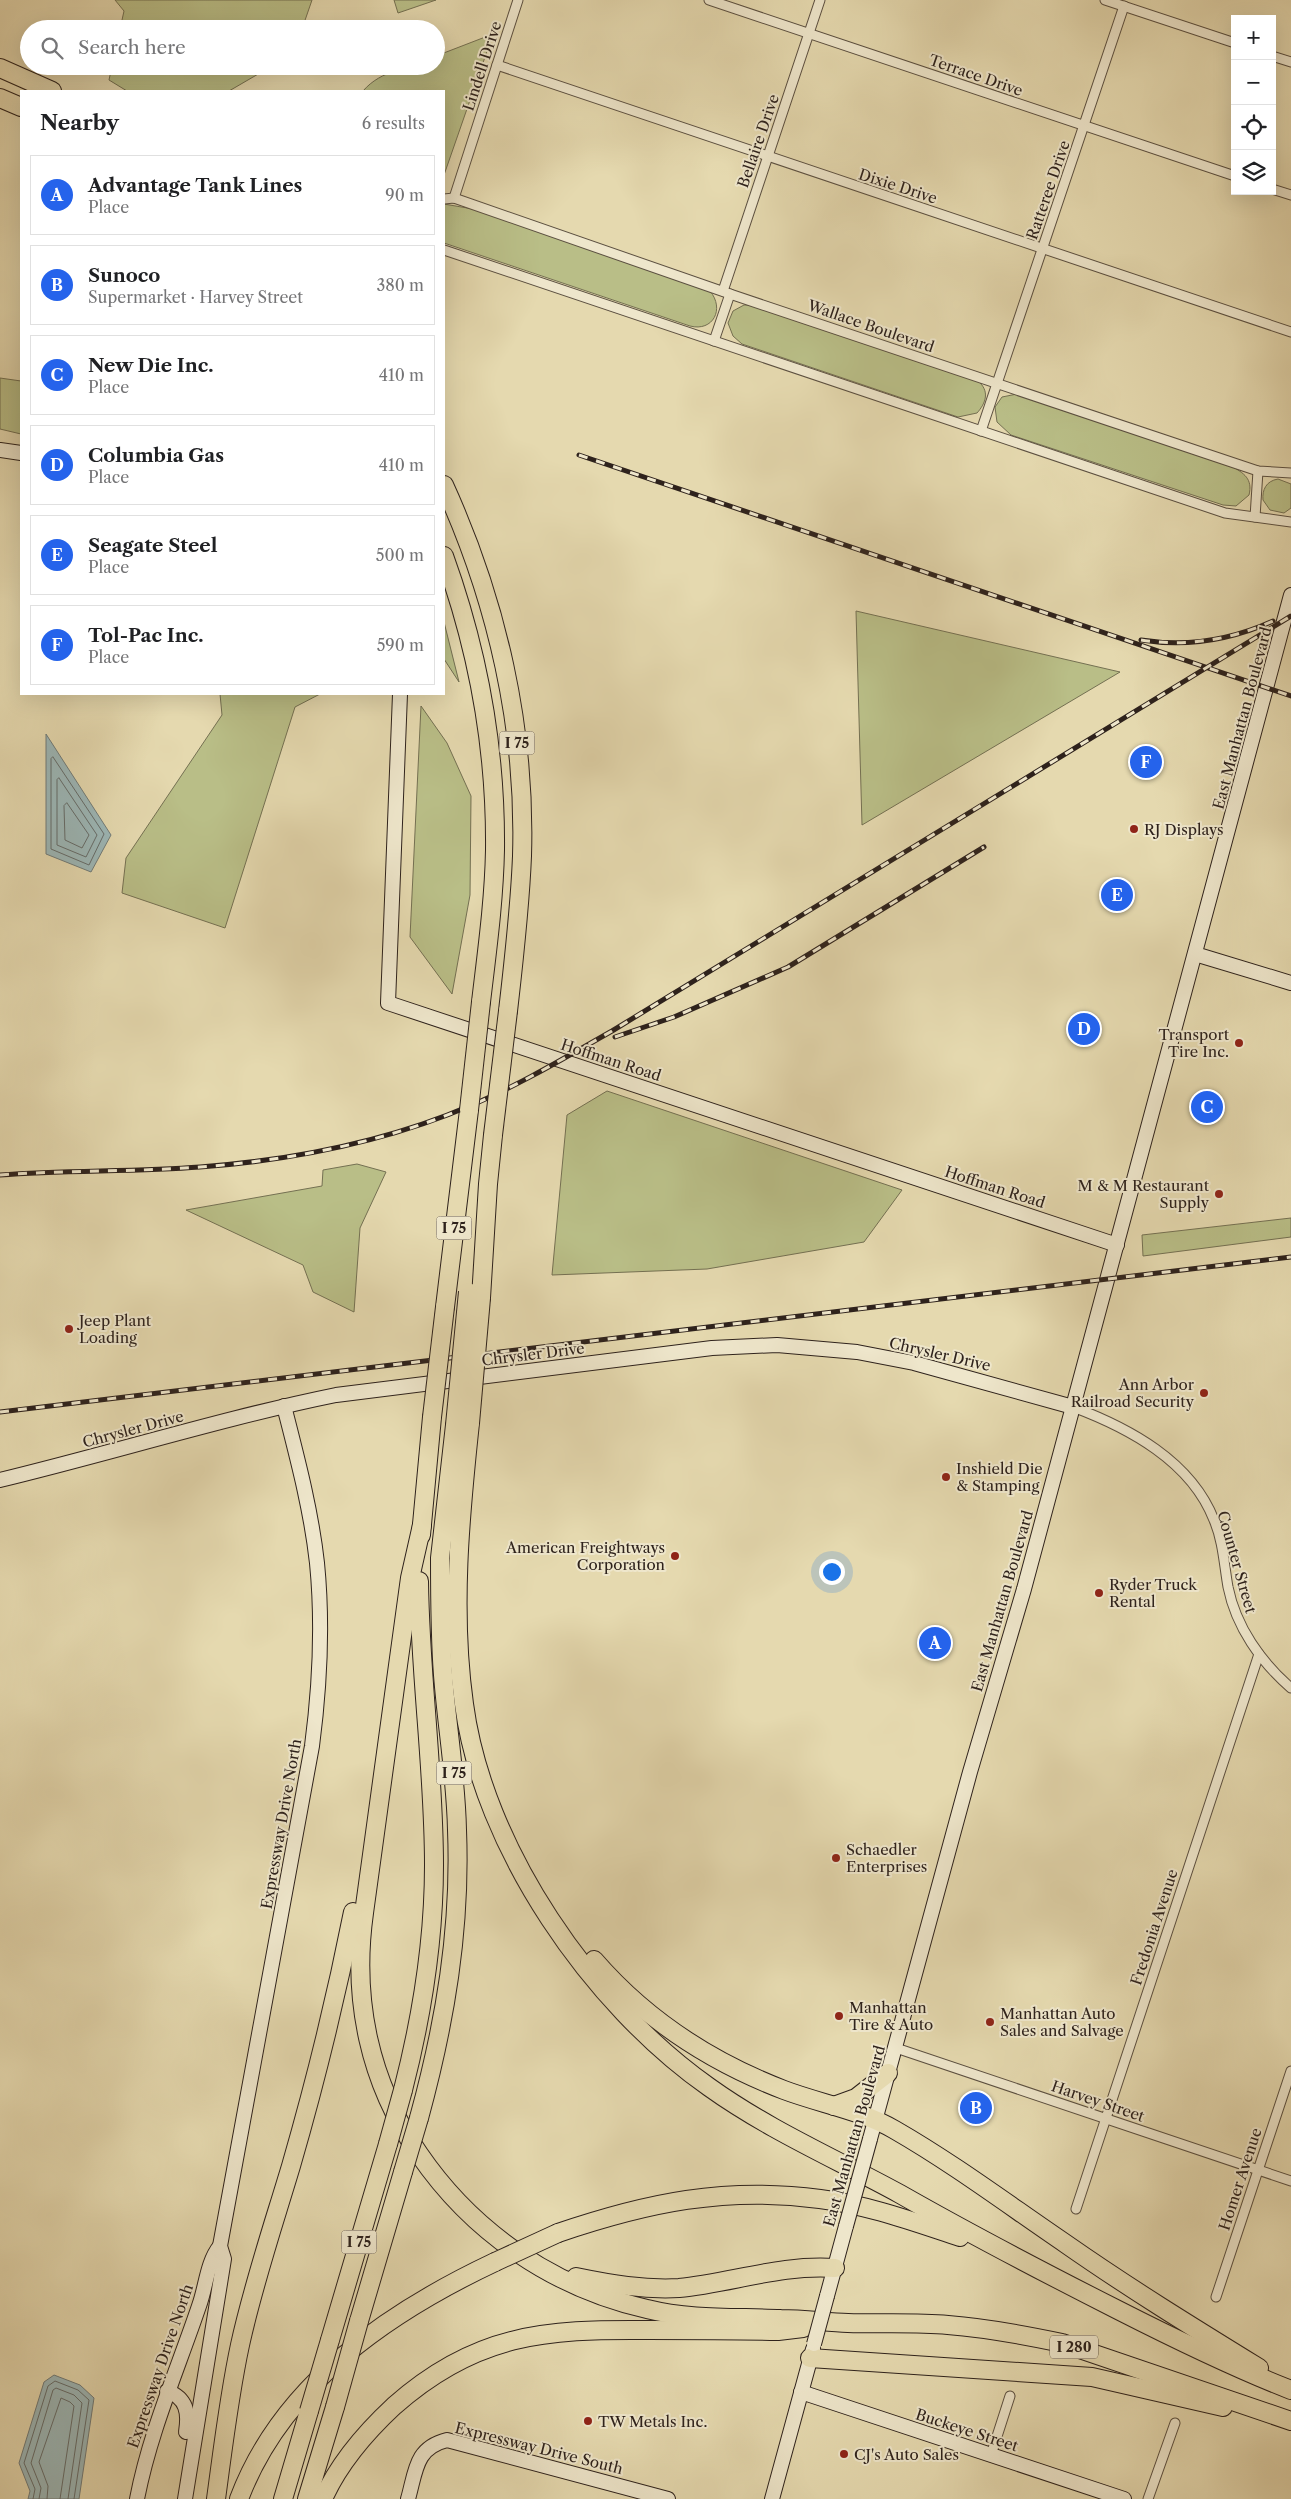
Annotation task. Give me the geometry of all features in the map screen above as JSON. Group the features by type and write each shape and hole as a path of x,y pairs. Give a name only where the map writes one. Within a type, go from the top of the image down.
{"highway":[{"path":"0,68 50,90"},
{"path":"0,98 20,107"},
{"name":"I 75","path":"307,2499 419,2118 444,2018 456,1923 457,1830 443,1676 440,1558 462,1424 508,1011 522,855 518,750 508,681 492,613 469,546 445,487"},
{"name":"I 75","path":"283,2499 403,2090 416,2036 426,1980 434,1883 433,1822 420,1638 419,1579 422,1525 432,1416 481,1002 493,886 494,833 492,770 476,664 460,604 445,559"},
{"path":"462,1424 457,1603 459,1655 468,1728 479,1771 492,1808 524,1875 572,1948 608,1995 639,2029 679,2065 745,2111 998,2250 1200,2351 1291,2390"},
{"path":"422,1525 410,1578 361,1934 360,1990 366,2037 382,2087 414,2147 451,2196 508,2246 546,2270 603,2297 650,2310 694,2316 848,2323"},
{"path":"468,1728 482,1755 501,1811 531,1870 569,1930 622,1990 671,2030 717,2059 784,2090 875,2120 898,2131 1168,2311 1291,2390"},
{"path":"216,2499 228,2414 247,2318 328,2028 361,1871 373,1848"},
{"path":"834,2106 856,2098 888,2073"},
{"path":"239,2499 252,2470 276,2428 327,2369 374,2332 463,2276 558,2232 614,2214 686,2198 729,2195 792,2196 845,2203 888,2214 998,2250"},
{"path":"546,2270 618,2285 654,2288 692,2286 796,2268 835,2268"},
{"path":"323,2499 352,2452 373,2427 403,2398 437,2373 492,2346 528,2336 569,2330 778,2331 848,2323"},
{"name":"I 280","path":"848,2323 949,2325 1053,2341 1290,2421"},
{"path":"812,2351 1092,2377 1134,2385 1192,2401 1290,2421"}],"street":[{"name":"Lindell Drive","path":"454,198 518,0"},
{"name":"Terrace Drive","path":"709,0 1231,175"},
{"name":"Bellaire Drive","path":"714,341 726,292 767,157 820,0"},
{"path":"1105,0 1231,42"},
{"name":"Ratteree Drive","path":"981,431 1124,6"},
{"path":"1276,57 1291,62"},
{"name":"Dixie Drive","path":"497,66 1291,332"},
{"path":"1276,190 1291,195"},
{"name":"Wallace Boulevard","path":"445,199 454,198 726,292 1258,471 1291,473"},
{"path":"445,250 1224,513 1291,522"},
{"path":"0,450 20,453"},
{"path":"1255,517 1258,471"},
{"name":"East Manhattan Boulevard","path":"772,2499 970,1772 1024,1590 1291,595"},
{"name":"Hoffman Road","path":"400,695 388,1003 1117,1245"},
{"path":"1195,954 1291,983"},
{"name":"Chrysler Drive","path":"0,1480 284,1406 336,1395 702,1349 777,1345 857,1352 914,1363 1073,1407"},
{"name":"Expressway Drive North","path":"137,2499 153,2434 167,2391 200,2302 213,2255 220,2246 312,1746 318,1696 321,1628 317,1562 309,1511 284,1406"},
{"name":"Counter Street","path":"1073,1407 1098,1416 1160,1452 1174,1463 1200,1493 1216,1527 1234,1609 1242,1628 1274,1673 1291,1688"},
{"name":"Fredonia Avenue","path":"1076,2209 1259,1654"},
{"name":"Harvey Street","path":"896,2048 1291,2181"},
{"name":"Homer Avenue","path":"1216,2297 1291,2071"},
{"name":"Expressway Drive North","path":"185,2499 224,2258 220,2246"},
{"path":"167,2391 179,2396 188,2415 176,2499"},
{"name":"Buckeye Street","path":"801,2392 1124,2499"},
{"path":"991,2455 1010,2396"},
{"path":"1148,2499 1175,2423"},
{"name":"Expressway Drive South","path":"408,2499 422,2456 427,2448 447,2440 668,2499"}],"green space":[{"path":"115,0 312,0 305,20 122,20 124,11"},
{"path":"394,0 436,0 398,13"},
{"path":"493,34 445,172 445,90 364,90 378,78 385,75 445,75 445,53"},
{"path":"110,75 257,75 231,90 125,90 109,80"},
{"path":"445,204 473,209 710,291 716,305 714,317 705,326 690,326 445,243"},
{"path":"744,305 751,305 978,381 985,393 983,405 977,413 958,417 742,344 733,336 728,323 733,311"},
{"path":"0,378 20,381 20,434 0,429"},
{"path":"1017,394 1231,466 1246,477 1250,485 1249,495 1236,506 1223,505 1011,435 997,422 995,407 1002,397"},
{"path":"1278,479 1291,484 1291,508 1284,513 1270,510 1263,500 1266,486"},
{"path":"856,611 1120,672 862,825"},
{"path":"445,626 459,682 445,661"},
{"path":"220,695 318,695 295,707 225,928 122,893 126,858 222,715"},
{"path":"421,706 447,743 471,796 470,895 452,994 410,937"},
{"path":"607,1091 902,1190 864,1242 707,1269 552,1275 567,1115"},
{"path":"357,1164 386,1172 360,1228 354,1312 313,1292 303,1265 186,1210 322,1186 323,1170"},
{"path":"1291,1218 1291,1237 1143,1256 1142,1235"}],"water":[{"path":"46,734 111,835 91,872 46,854"},
{"path":"54,2375 80,2385 94,2398 79,2499 28,2499 30,2491 19,2463 44,2382"}],"railway":[{"path":"579,455 1291,696"},
{"path":"0,1175 175,1169 270,1160 373,1139 439,1118 472,1105 526,1079 612,1031 1291,616"},
{"path":"1141,640 1175,643 1208,640 1241,633 1273,621"},
{"path":"615,1037 674,1017 788,967 984,847"},
{"path":"0,1412 1291,1257"}],"place":[{"name":"Tol-Pac Inc.","path":"1146,762"},
{"name":"RJ Displays","path":"1134,829"},
{"name":"Seagate Steel","path":"1117,895"},
{"name":"Columbia Gas","path":"1084,1029"},
{"name":"Transport Tire Inc.","path":"1239,1043"},
{"name":"New Die Inc.","path":"1207,1107"},
{"name":"M & M Restaurant Supply","path":"1219,1194"},
{"name":"Jeep Plant Loading","path":"69,1329"},
{"name":"Ann Arbor Railroad Security","path":"1204,1393"},
{"name":"Inshield Die & Stamping","path":"946,1477"},
{"name":"American Freightways Corporation","path":"675,1556"},
{"name":"Ryder Truck Rental","path":"1099,1593"},
{"name":"Advantage Tank Lines","path":"935,1643"},
{"name":"Schaedler Enterprises","path":"836,1858"},
{"name":"Manhattan Tire & Auto","path":"839,2016"},
{"name":"Manhattan Auto Sales and Salvage","path":"990,2022"},
{"name":"Sunoco","path":"976,2108"},
{"name":"TW Metals Inc.","path":"588,2421"},
{"name":"CJ's Auto Sales","path":"844,2454"}]}
